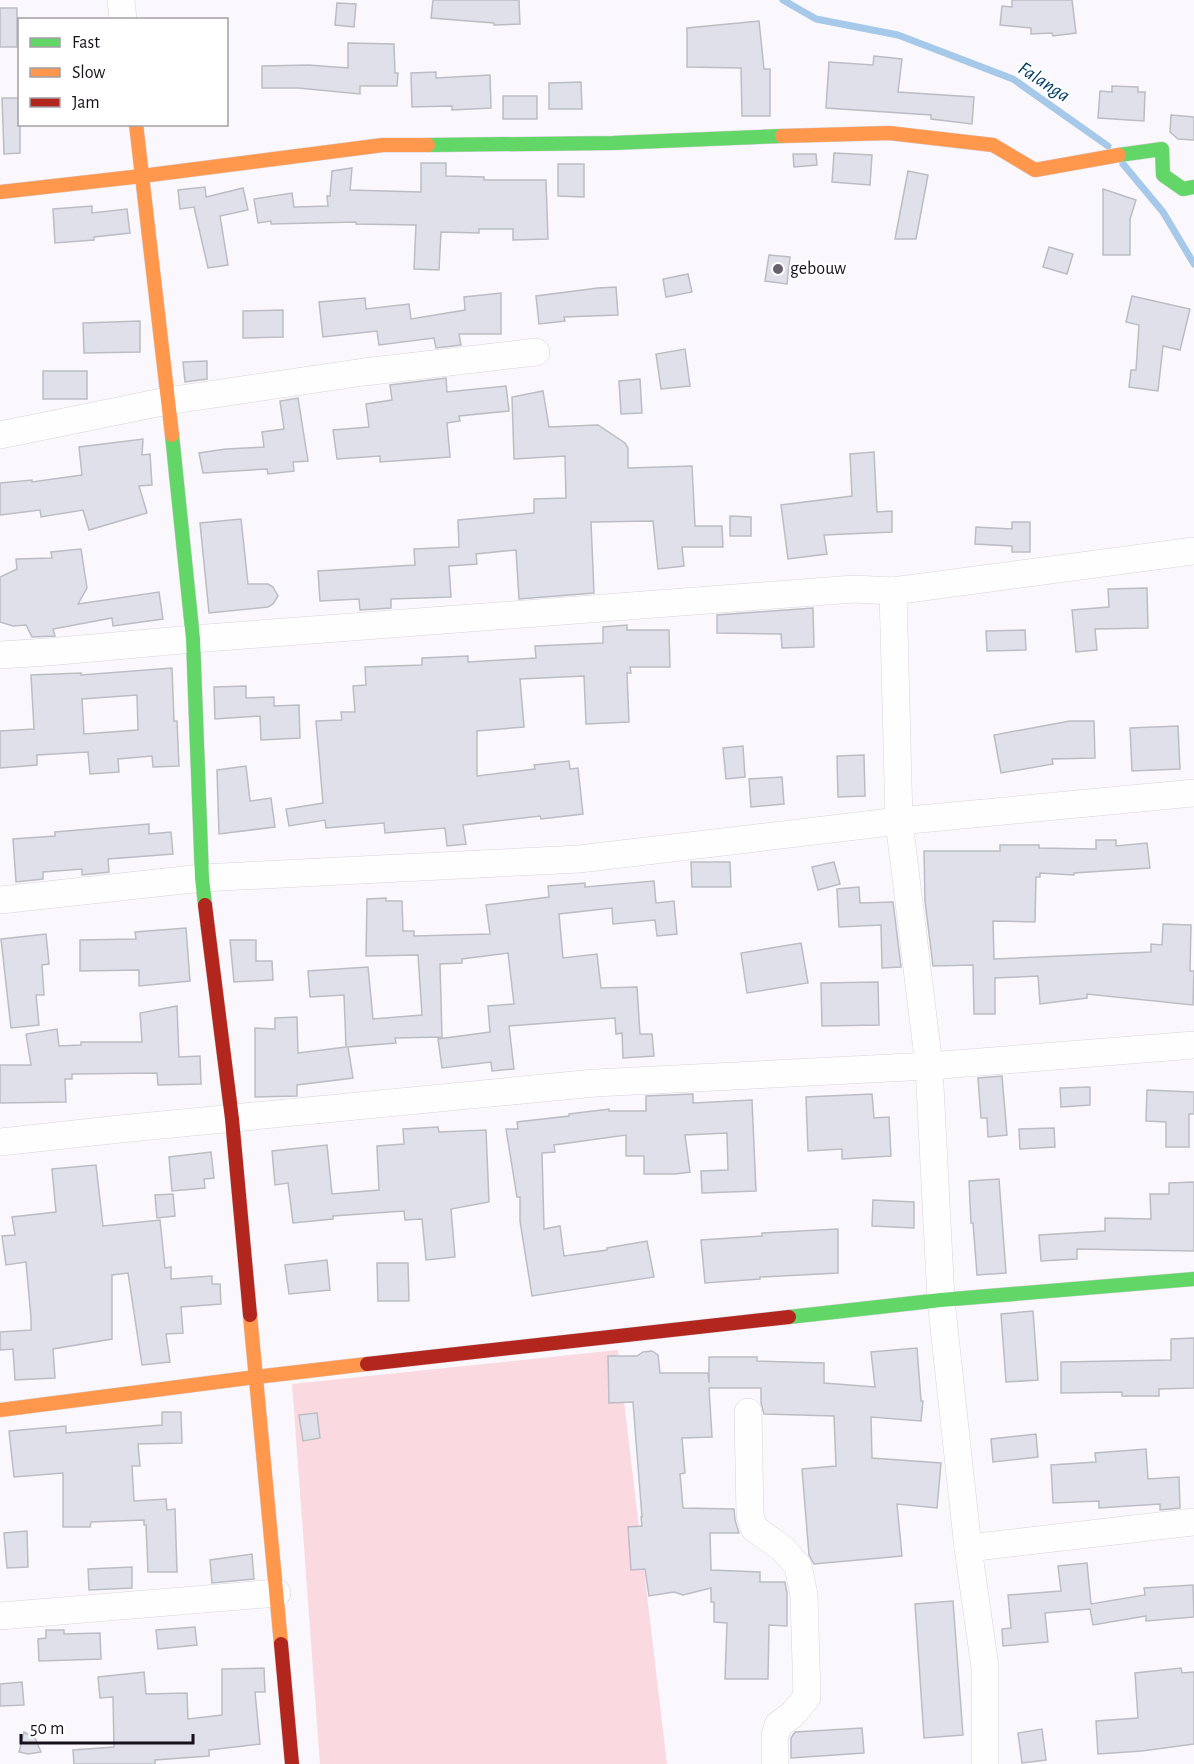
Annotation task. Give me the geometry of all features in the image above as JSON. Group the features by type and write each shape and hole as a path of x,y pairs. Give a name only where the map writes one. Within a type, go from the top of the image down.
{"street":[{"path":"121,0 123,18"},
{"path":"136,126 193,639 202,878 232,1119 292,1764"},
{"path":"0,192 383,145 613,143 889,133 993,145 1035,170 1162,149 1163,175 1183,189 1194,187"},
{"path":"0,435 167,401 364,372 536,352"},
{"path":"0,655 854,589 893,591 1194,551"},
{"path":"893,591 899,820 929,1066 941,1300 968,1548 985,1667 985,1764"},
{"path":"0,900 202,878 579,859 899,820 1194,793"},
{"path":"0,1142 595,1083 929,1066 1194,1045"},
{"path":"0,1410 256,1377 941,1300 1194,1279"},
{"path":"748,1412 750,1515 754,1528 783,1549 798,1566 804,1595 807,1696 792,1715 778,1725 775,1736 775,1764"},
{"path":"968,1548 1194,1522"},
{"path":"0,1616 277,1593"}],"shaded area":[{"path":"618,1350 667,1764 320,1764 292,1384"}],"building":[{"path":"433,0 519,0 520,24 494,25 494,23 431,18"},
{"path":"1012,0 1072,0 1076,33 1053,36 1052,33 1031,34 1031,28 1000,25 1002,6 1012,7"},
{"path":"337,3 356,4 354,27 335,25"},
{"path":"0,8 17,8 17,47 0,47"},
{"path":"759,21 764,69 770,69 770,116 742,116 741,68 687,67 687,28"},
{"path":"348,43 394,44 395,73 398,73 397,86 360,86 360,94 298,88 262,88 262,66 309,65 348,68"},
{"path":"874,56 902,59 898,92 974,97 972,124 931,119 931,115 826,108 829,62 873,65"},
{"path":"436,72 436,78 490,75 491,108 452,110 452,106 412,107 411,73"},
{"path":"581,82 582,109 549,109 549,83"},
{"path":"1112,86 1138,87 1138,92 1145,92 1144,121 1098,118 1100,91 1112,92"},
{"path":"503,96 537,96 537,119 503,119"},
{"path":"2,98 18,98 20,153 4,154"},
{"path":"1171,115 1194,117 1194,140 1178,139 1170,132"},
{"path":"834,153 872,155 870,185 832,182"},
{"path":"793,154 816,154 817,165 794,167"},
{"path":"421,163 446,163 446,176 484,177 484,180 546,180 548,239 513,240 513,229 479,229 479,233 441,232 439,270 414,269 416,225 356,224 356,222 271,224 271,221 258,223 254,199 292,193 294,207 328,206 327,196 330,196 332,171 352,168 350,190 421,192"},
{"path":"558,164 584,164 584,197 558,196"},
{"path":"908,171 928,175 916,239 895,239"},
{"path":"205,187 206,197 243,188 248,210 220,216 228,265 208,268 194,207 180,209 178,190"},
{"path":"1103,189 1136,200 1130,219 1130,255 1103,255"},
{"path":"92,206 92,213 127,209 130,233 94,237 94,240 55,243 53,209"},
{"path":"1049,247 1073,254 1067,274 1043,267"},
{"name":"gebouw","path":"769,255 790,257 787,284 765,281"},
{"path":"688,274 692,292 666,297 663,279"},
{"path":"616,287 618,315 564,317 565,321 539,324 536,296"},
{"path":"501,293 501,334 459,334 461,345 436,348 434,338 379,345 377,331 323,337 319,302 365,298 366,309 409,304 411,319 465,310 464,297"},
{"path":"1132,296 1190,309 1180,350 1163,346 1158,391 1129,387 1131,370 1136,370 1139,325 1126,322"},
{"path":"283,310 283,337 243,338 243,311"},
{"path":"140,321 140,352 84,353 83,323"},
{"path":"685,349 690,386 661,389 656,354"},
{"path":"207,361 207,379 185,382 183,362"},
{"path":"43,371 87,371 87,399 43,399"},
{"path":"446,378 447,392 506,386 509,411 459,416 460,421 447,423 450,457 380,462 380,456 337,459 333,430 369,427 366,404 392,400 390,385"},
{"path":"640,379 642,413 621,414 619,381"},
{"path":"543,391 549,427 598,425 625,443 628,448 628,468 692,466 695,526 722,526 723,547 682,547 684,566 658,569 653,521 591,522 594,593 519,599 516,550 476,554 477,564 449,566 451,597 391,599 391,608 360,610 359,599 320,601 318,571 415,565 414,549 459,547 458,520 534,513 534,499 566,498 565,456 514,459 512,397"},
{"path":"298,398 308,461 293,462 294,471 268,474 267,469 203,473 199,453 264,447 262,432 284,429 280,401"},
{"path":"143,439 142,455 150,454 152,485 139,486 147,513 89,530 83,510 41,517 40,510 0,515 0,483 32,480 32,482 82,475 79,447"},
{"path":"874,452 877,512 892,511 892,532 824,535 827,554 788,559 781,505 852,496 850,454"},
{"path":"730,516 751,517 751,536 730,536"},
{"path":"241,519 248,584 268,584 273,587 278,596 268,607 209,613 200,523"},
{"path":"1012,522 1030,522 1030,552 1012,552 1012,546 975,544 976,527 1012,529"},
{"path":"81,549 87,588 78,604 159,592 163,619 113,626 112,618 53,629 55,636 32,637 26,625 13,626 0,622 0,577 17,569 16,559 52,558 51,552"},
{"path":"1147,588 1148,628 1095,629 1097,650 1076,652 1072,610 1109,607 1108,589"},
{"path":"813,608 814,647 782,648 781,634 717,633 717,615"},
{"path":"627,625 627,630 669,630 670,667 630,667 631,673 627,673 629,722 586,724 584,676 520,679 524,727 477,731 477,776 535,769 534,765 569,761 570,769 578,768 583,814 541,819 540,816 463,825 466,844 447,846 445,828 385,833 384,823 326,828 325,820 289,826 286,809 323,803 316,721 342,720 341,712 355,712 353,686 366,685 365,667 422,665 422,658 468,656 468,662 536,658 535,646 603,643 603,627"},
{"path":"1025,630 1026,650 987,651 986,631"},
{"path":"172,668 179,766 153,767 152,756 118,759 119,772 90,774 88,752 37,755 37,765 0,768 0,731 34,729 31,675 81,673 81,675","holes":["137,695 138,730 84,734 82,699"]},
{"path":"246,686 246,698 274,697 274,706 299,705 300,738 261,740 260,716 215,719 214,687"},
{"path":"1070,721 1094,721 1095,758 1052,759 1053,764 1001,773 994,735"},
{"path":"1178,726 1180,769 1132,771 1130,728"},
{"path":"743,746 745,777 726,779 723,748"},
{"path":"864,755 865,796 838,797 837,756"},
{"path":"246,766 250,801 271,798 275,827 219,834 217,770"},
{"path":"782,777 784,804 751,807 749,779"},
{"path":"149,824 149,834 171,832 173,854 108,859 109,872 82,875 82,869 43,872 43,879 16,882 13,839 55,836 55,832"},
{"path":"1096,840 1116,840 1116,846 1147,843 1150,868 1074,873 1074,875 1040,873 1040,877 1036,877 1035,922 993,921 994,959 1151,952 1151,944 1162,945 1163,924 1191,925 1190,971 1194,971 1193,1005 1087,994 1087,998 1040,1004 1038,976 995,978 995,1014 974,1014 973,965 933,966 925,901 924,851 1000,851 1000,845 1096,849"},
{"path":"691,862 730,862 731,887 692,887"},
{"path":"834,862 840,884 818,890 812,867"},
{"path":"654,881 656,903 674,901 677,934 657,936 655,920 613,924 612,908 559,914 563,958 597,954 601,988 637,987 640,1034 652,1034 654,1056 623,1058 622,1033 616,1034 615,1018 509,1026 514,1069 492,1071 491,1062 442,1068 438,1039 490,1032 488,1006 514,1004 508,953 462,959 462,963 440,964 442,1037 395,1038 396,1043 348,1047 353,1078 297,1085 297,1096 255,1097 255,1028 275,1029 275,1018 297,1017 298,1053 346,1047 344,995 310,997 308,971 368,967 373,1019 422,1015 418,955 366,956 367,899 386,898 386,901 402,901 403,931 414,931 414,936 490,934 486,905 549,897 548,886 585,883 585,887"},
{"path":"859,887 860,903 893,902 901,967 882,968 881,925 839,927 837,889"},
{"path":"186,928 190,981 139,986 139,970 80,971 80,940 136,939 135,932"},
{"path":"46,934 49,964 42,965 44,995 36,995 39,1025 11,1028 1,939"},
{"path":"230,940 256,940 256,961 272,961 273,980 234,982"},
{"path":"801,943 808,983 747,993 741,953"},
{"path":"878,982 879,1025 822,1026 821,983"},
{"path":"177,1006 179,1057 200,1056 201,1084 158,1085 157,1073 72,1074 72,1079 65,1079 66,1102 0,1103 0,1065 31,1065 26,1034 57,1029 59,1046 81,1045 81,1042 142,1042 140,1013"},
{"path":"1002,1076 1007,1135 988,1137 987,1118 981,1118 978,1078"},
{"path":"1090,1087 1090,1105 1061,1107 1060,1088"},
{"path":"1147,1090 1194,1092 1194,1114 1189,1114 1189,1147 1166,1147 1166,1122 1146,1121"},
{"path":"693,1094 693,1103 752,1100 756,1191 702,1193 701,1171 728,1170 727,1133 685,1135 690,1172 675,1174 644,1174 644,1156 626,1156 626,1135 554,1145 555,1152 542,1153 544,1229 560,1226 564,1256 647,1241 654,1277 532,1296 520,1221 520,1197 517,1197 506,1129 518,1129 517,1122 569,1116 569,1114 609,1109 609,1111 646,1111 646,1096"},
{"path":"872,1094 874,1118 889,1117 891,1156 842,1159 842,1149 808,1151 806,1097"},
{"path":"438,1127 439,1132 486,1130 489,1202 451,1209 455,1257 426,1260 422,1219 405,1220 404,1211 333,1216 333,1219 293,1223 288,1183 275,1185 272,1151 327,1145 332,1194 379,1190 377,1146 404,1144 403,1129"},
{"path":"1054,1128 1055,1147 1020,1149 1019,1129"},
{"path":"211,1152 214,1178 204,1179 205,1188 172,1191 169,1157"},
{"path":"96,1165 103,1226 160,1220 165,1268 171,1267 171,1279 212,1276 212,1284 220,1284 221,1304 181,1307 183,1333 166,1334 170,1362 142,1365 128,1273 112,1275 112,1339 53,1349 55,1378 15,1380 13,1349 0,1350 0,1332 31,1330 26,1262 6,1265 2,1236 15,1235 12,1217 56,1212 52,1169"},
{"path":"999,1179 1006,1273 977,1275 969,1181"},
{"path":"1194,1182 1194,1251 1077,1249 1077,1259 1041,1261 1039,1235 1105,1231 1105,1218 1151,1219 1150,1194 1169,1194 1169,1183"},
{"path":"173,1194 175,1216 157,1218 155,1195"},
{"path":"873,1200 914,1202 914,1228 872,1226"},
{"path":"838,1229 838,1273 760,1277 760,1279 705,1283 701,1240 762,1236 762,1233"},
{"path":"327,1260 330,1290 289,1294 285,1265"},
{"path":"377,1263 408,1263 409,1301 378,1301"},
{"path":"1033,1311 1038,1380 1006,1382 1001,1314"},
{"path":"1194,1338 1194,1388 1159,1389 1159,1396 1122,1396 1122,1392 1061,1393 1061,1362 1171,1360 1171,1339"},
{"path":"917,1348 921,1401 923,1401 921,1421 871,1417 872,1458 941,1463 937,1508 897,1504 902,1556 814,1564 809,1555 802,1469 836,1466 834,1416 764,1414 761,1388 709,1388 712,1437 682,1438 685,1473 680,1474 683,1508 734,1509 739,1533 710,1533 711,1570 760,1572 760,1582 785,1582 787,1593 787,1626 769,1625 768,1679 725,1679 727,1623 714,1622 711,1588 683,1595 674,1592 649,1596 645,1569 631,1570 628,1527 642,1526 633,1402 609,1403 608,1356 637,1356 643,1352 652,1351 658,1355 660,1373 708,1373 709,1383 709,1357 757,1357 757,1361 824,1363 824,1383 875,1387 871,1352"},
{"path":"162,1412 181,1412 182,1443 138,1444 140,1466 132,1466 134,1501 166,1499 167,1510 175,1509 177,1572 148,1572 144,1520 91,1522 90,1527 63,1527 63,1473 14,1477 9,1431 66,1426 66,1433 162,1425"},
{"path":"317,1413 320,1438 303,1441 299,1415"},
{"path":"1036,1434 1038,1457 993,1462 991,1439"},
{"path":"1146,1449 1148,1479 1179,1477 1180,1508 1160,1510 1160,1504 1099,1508 1099,1501 1053,1503 1051,1465 1096,1462 1095,1453"},
{"path":"27,1531 28,1567 7,1568 4,1533"},
{"path":"252,1554 254,1579 212,1583 210,1560"},
{"path":"1087,1563 1091,1604 1145,1595 1144,1588 1193,1585 1194,1617 1146,1621 1146,1616 1093,1625 1090,1609 1045,1613 1048,1642 1003,1646 1002,1629 1011,1628 1008,1595 1061,1591 1058,1566"},
{"path":"132,1567 132,1588 89,1590 88,1569"},
{"path":"953,1601 963,1735 924,1738 915,1604"},
{"path":"195,1627 197,1645 158,1649 156,1630"},
{"path":"46,1630 64,1630 64,1634 100,1633 101,1659 39,1661 38,1639 46,1638"},
{"path":"264,1668 265,1692 255,1692 260,1744 209,1750 209,1756 155,1760 155,1764 74,1764 73,1750 114,1747 113,1697 100,1698 98,1677 144,1672 146,1694 187,1693 188,1719 222,1715 222,1669"},
{"path":"1181,1668 1182,1673 1194,1672 1194,1744 1098,1754 1096,1721 1138,1718 1135,1673"},
{"path":"22,1682 24,1705 0,1706 0,1684"},
{"path":"862,1728 864,1753 791,1758 791,1738 795,1732"},
{"path":"1042,1729 1046,1760 1022,1763 1018,1733"},
{"path":"24,1732 35,1738 41,1752 28,1754 19,1752"}],"waterway":[{"name":"Falanga","path":"783,0 816,19 898,35 1013,79 1108,146"},
{"name":"Falanga","path":"1123,164 1163,212 1194,264"}],"traffic: fast":[{"path":"428,145 613,143 782,136"},
{"path":"1119,155 1162,149 1163,175 1183,189 1194,187"},
{"path":"172,435 193,639 205,905"},
{"path":"789,1317 941,1300 1194,1279"}],"traffic: slow":[{"path":"136,126 172,435"},
{"path":"782,136 889,133 993,145 1035,170 1119,155"},
{"path":"0,192 383,145 428,145"},
{"path":"250,1315 281,1644"},
{"path":"0,1410 367,1364"}],"traffic: jam":[{"path":"205,905 232,1119 250,1315"},
{"path":"367,1364 789,1317"},
{"path":"281,1644 292,1764"}],"place":[{"name":"gebouw","path":"778,269"}]}
